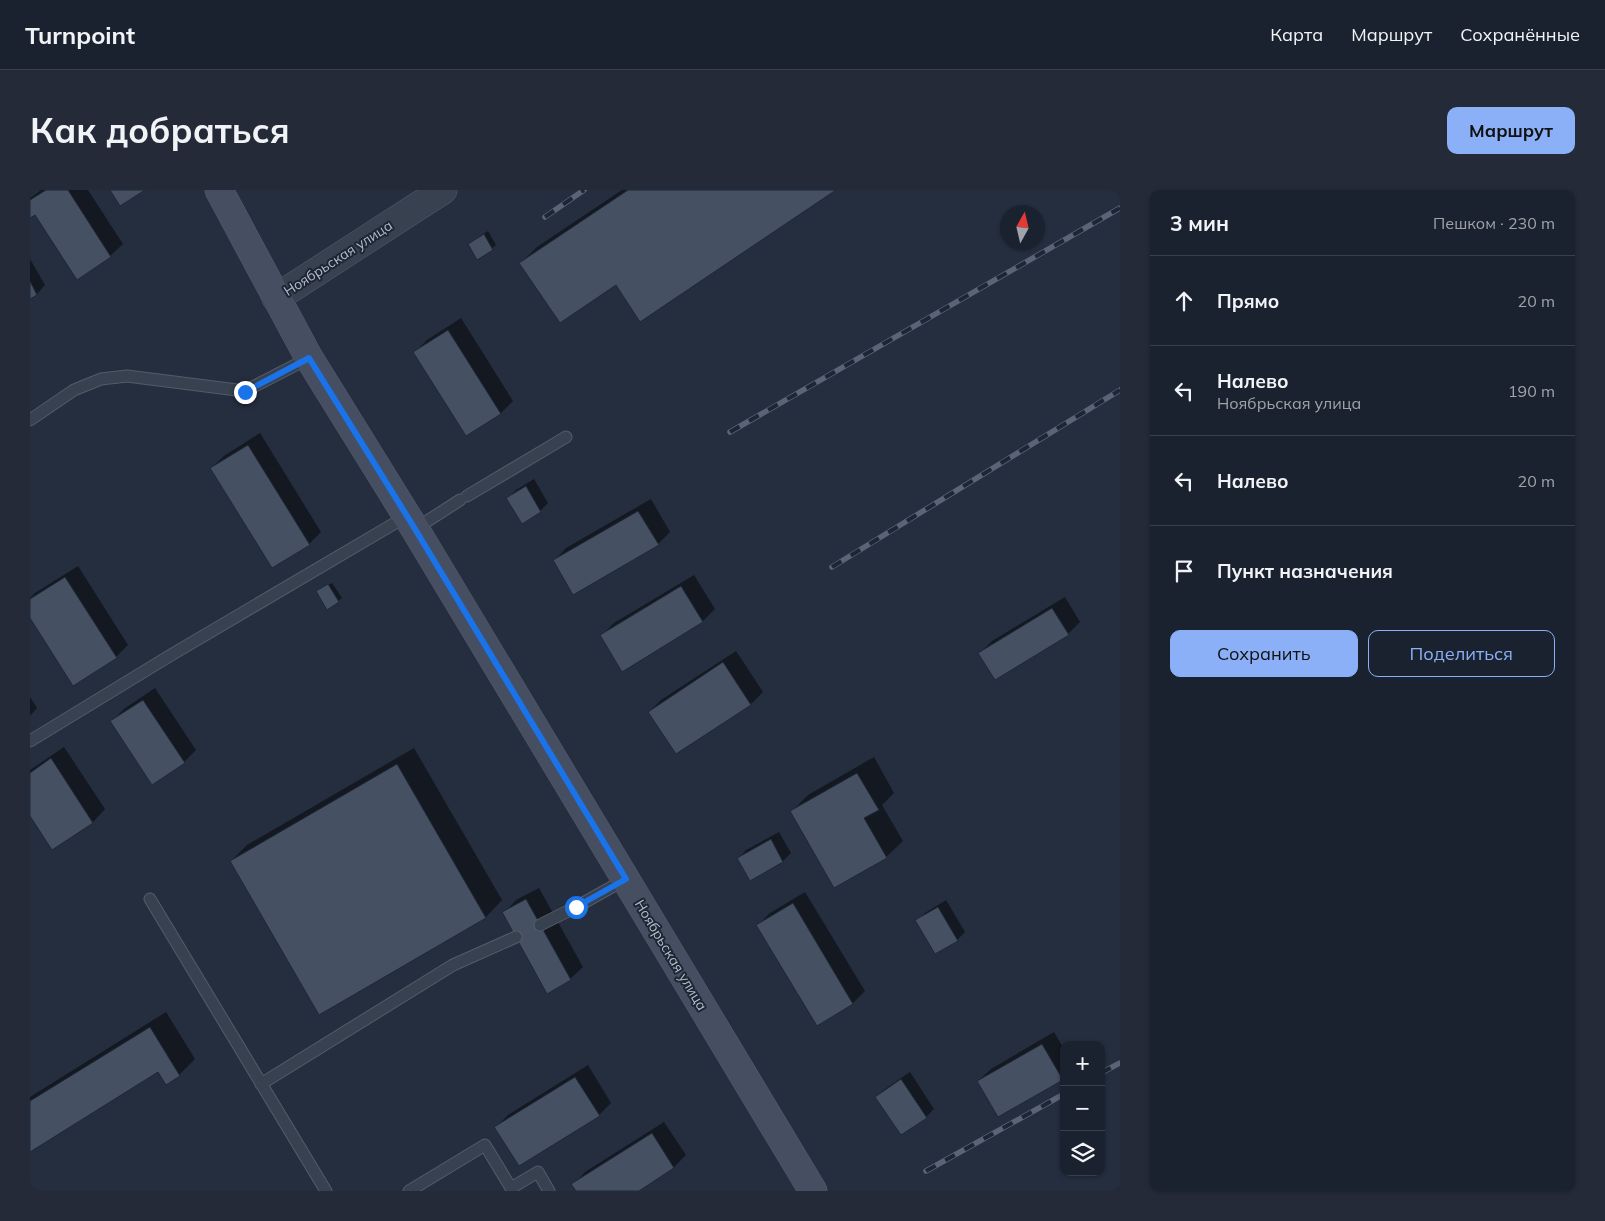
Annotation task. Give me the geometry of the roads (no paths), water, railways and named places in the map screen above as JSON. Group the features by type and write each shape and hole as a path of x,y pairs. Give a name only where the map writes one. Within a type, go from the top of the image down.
{"main road":[{"path":"219,190 276,298"},
{"name":"Ноябрьская улица","path":"276,298 309,358 411,523 813,1191"}],"street":[{"name":"Ноябрьская улица","path":"276,298 443,190"}],"lane":[{"path":"30,420 74,390 101,379 135,377 245,392 309,358"},
{"path":"30,741 171,654 411,523 464,498 566,437"},
{"path":"540,924 576,907 626,879"},
{"path":"150,899 326,1191"},
{"path":"261,1084 453,965 516,937"},
{"path":"416,1189 485,1145 511,1188 538,1172 549,1191"}],"railway":[{"path":"545,217 584,190"},
{"path":"730,432 1120,208"},
{"path":"832,567 1120,390"},
{"path":"1105,1071 1120,1063"},
{"path":"926,1171 1060,1096"}]}
